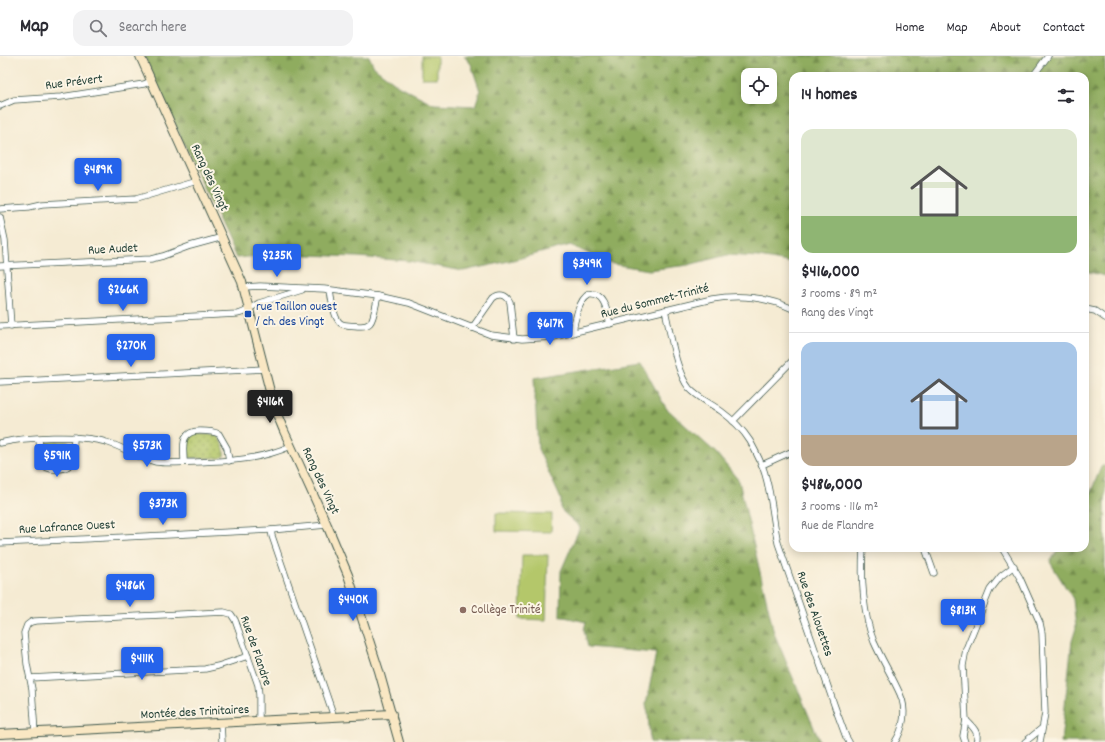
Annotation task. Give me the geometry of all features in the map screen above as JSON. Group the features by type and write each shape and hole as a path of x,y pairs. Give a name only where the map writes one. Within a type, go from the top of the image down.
{"street":[{"name":"Rang des Vingt","path":"140,56 223,237 244,287 274,407 327,525 355,593 392,714 399,742"},
{"path":"1036,72 1048,56"},
{"name":"Rue Prévert","path":"0,106 14,100 61,97 151,82"},
{"path":"0,209 29,207 42,204 136,199 197,181"},
{"path":"0,217 4,236 7,266 10,326"},
{"name":"Rue Audet","path":"0,266 152,259 223,237"},
{"name":"Rue du Sommet-Trinité","path":"244,287 260,286 312,288 378,296 419,307 491,335 514,339 543,339 719,298 743,296 765,299 789,308"},
{"name":"Rue du Sommet-Trinité","path":"0,326 242,314 259,303 296,291 312,288"},
{"path":"330,290 337,319 344,325 363,326 369,324 372,320 378,296"},
{"path":"573,333 574,324 582,300 589,294 597,294 602,299 610,324"},
{"path":"472,328 493,298 497,295 502,295 510,302 514,339"},
{"name":"Rue des Alouettes","path":"665,310 680,372 685,383 697,395 722,411 733,421 746,435 762,465 770,491 774,525 778,543 836,710 849,742"},
{"path":"1089,310 1095,311 1105,318"},
{"path":"733,421 789,364"},
{"path":"0,382 264,369"},
{"path":"184,462 184,439 189,433 196,431 211,431 219,434 225,444 229,461"},
{"path":"0,443 39,438 99,440 155,461 184,462 229,461 263,456 291,446"},
{"path":"39,438 41,463 48,468 56,469 67,467 72,463 74,458 74,438"},
{"path":"762,465 789,453"},
{"name":"Rue Lafrance Ouest","path":"0,543 271,530 327,525"},
{"path":"271,530 332,711 333,718"},
{"path":"864,552 862,572 867,618 874,642 898,689 903,703 903,723 895,742"},
{"path":"926,552 934,573"},
{"path":"1005,552 1014,566 1038,620 1042,633 1045,713 1041,729 1040,742"},
{"path":"965,742 963,736 966,720 963,666 966,649 990,590 1001,576 1014,566"},
{"name":"Rue de Flandre","path":"35,733 33,695 27,664 24,631 28,624 34,621 226,612 231,614 235,618 258,688 259,721"},
{"path":"30,678 205,668 218,666 248,656"},
{"name":"Montée des Trinitaires","path":"0,734 392,714"},
{"path":"966,720 978,734 976,742"},
{"path":"221,723 222,742"},
{"path":"1025,742 1041,729"}],"green space":[{"path":"144,56 369,56 374,67 399,86 434,104 475,106 480,91 471,64 464,56 1105,56 1105,276 1089,272 1089,72 789,72 789,262 759,257 727,255 688,265 649,270 607,263 571,245 463,271 409,261 285,254 236,258"},
{"path":"422,56 437,56 437,78 422,78"},
{"path":"640,361 666,408 716,453 739,481 774,633 820,742 650,742 648,712 646,705 656,653 588,647 584,630 586,622 560,616 561,571 580,527 561,510 561,499 538,449 534,378"},
{"path":"195,434 216,435 223,445 224,456 220,458 190,458 186,452 186,445 189,438"},
{"path":"47,442 69,442 72,453 70,461 65,466 57,467 44,462 43,446"},
{"path":"1102,465 1105,465 1105,742 1061,742 1072,641 1076,628 1073,599 1050,562 1056,552 1089,552 1089,496"},
{"path":"496,513 552,514 551,532 496,531"},
{"path":"522,555 548,555 546,620 520,619"}],"place":[{"name":"rue Taillon ouest / ch. des Vingt","path":"248,314"},
{"name":"Collège Trinité","path":"463,610"}]}
